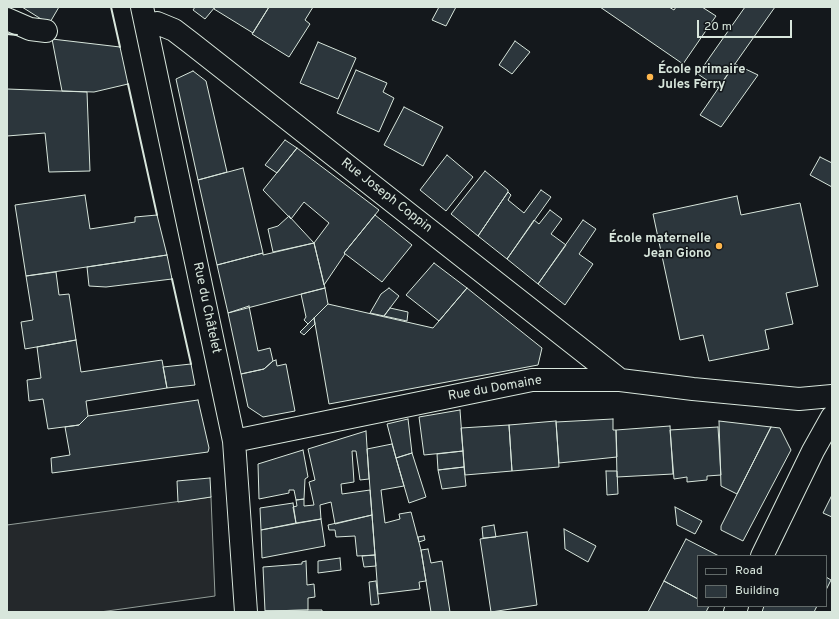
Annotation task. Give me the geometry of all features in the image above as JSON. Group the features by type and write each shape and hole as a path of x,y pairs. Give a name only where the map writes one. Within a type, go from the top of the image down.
{"street":[{"name":"Rue Joseph Coppin","path":"144,16 174,30 191,43 620,380"},
{"name":"Rue du Châtelet","path":"144,16 234,441 246,612"},
{"path":"7,19 30,29 46,31"},
{"name":"Rue du Domaine","path":"234,441 532,380 620,380 693,389 799,399 832,396"},
{"path":"762,555 813,452 832,417"}],"shaded area":[{"path":"211,497 215,596 100,612 7,612 7,525"}],"building":[{"path":"22,7 59,7 49,24"},
{"path":"195,7 215,7 205,19 193,10"},
{"path":"215,7 269,7 253,33 214,9"},
{"path":"269,7 313,7 305,20 310,24 289,57 252,34"},
{"path":"439,7 456,7 446,26 432,20"},
{"path":"600,7 669,7 674,10 676,7 702,7 716,16 683,64"},
{"path":"745,7 775,7 718,88 698,74"},
{"path":"52,39 120,47 128,84 94,92 62,91"},
{"path":"515,41 530,52 512,74 499,65"},
{"path":"318,42 356,58 338,99 300,83"},
{"path":"735,64 758,75 721,127 700,115"},
{"path":"356,70 387,83 383,92 394,98 379,132 337,113"},
{"path":"193,71 206,81 227,172 198,180 176,79"},
{"path":"7,89 87,92 90,171 49,172 45,133 7,136"},
{"path":"404,107 443,127 423,166 384,145"},
{"path":"285,140 297,148 277,173 265,165"},
{"path":"297,148 379,210 344,253 345,254 324,285 314,243 329,223 304,202 291,219 263,190"},
{"path":"447,155 473,177 446,211 420,190"},
{"path":"820,157 832,163 832,187 810,175"},
{"path":"243,168 263,253 217,265 198,180"},
{"path":"485,171 508,190 508,192 478,236 451,214"},
{"path":"541,190 551,197 507,259 478,236 508,192 511,195 508,200 524,213"},
{"path":"85,195 90,229 135,222 135,217 157,215 167,255 26,276 15,205"},
{"path":"737,196 741,215 800,203 818,286 786,293 793,324 765,330 769,349 709,361 703,335 680,340 653,214"},
{"path":"550,210 562,219 551,234 566,245 538,284 507,259 534,220 539,224"},
{"path":"375,215 412,245 382,282 344,253"},
{"path":"289,216 314,243 273,252 268,229 278,226"},
{"path":"583,220 596,229 579,254 593,264 565,305 538,284"},
{"path":"314,243 325,288 228,313 217,265 263,253 263,255"},
{"path":"167,255 172,279 106,287 89,286 87,267"},
{"path":"434,263 467,288 439,321 406,295"},
{"path":"56,272 59,295 69,294 76,340 25,349 21,322 33,320 26,276"},
{"path":"325,288 328,304 308,324 304,320 306,317 301,294"},
{"path":"389,288 399,296 384,316 370,313 381,294"},
{"path":"467,288 542,348 538,365 329,404 314,318 328,304 433,328"},
{"path":"249,306 258,351 270,348 273,361 264,369 241,374 228,313"},
{"path":"390,308 408,312 407,321 384,316"},
{"path":"314,318 315,324 304,335 300,332"},
{"path":"76,340 81,372 162,360 167,388 86,401 88,416 79,425 48,429 43,399 29,401 27,380 41,378 37,347"},
{"path":"276,360 277,366 286,364 295,411 263,417 248,407 241,374 264,369"},
{"path":"191,364 195,385 167,388 163,367"},
{"path":"198,400 209,448 208,452 52,473 51,458 70,455 65,427 79,425 88,416"},
{"path":"460,410 463,451 424,455 419,417"},
{"path":"408,419 412,453 396,458 387,424"},
{"path":"613,419 613,430 616,430 617,457 559,463 556,422"},
{"path":"556,421 559,467 512,471 509,425"},
{"path":"719,421 771,427 737,494 721,486"},
{"path":"509,425 512,471 465,475 461,428"},
{"path":"670,426 673,474 617,477 616,430"},
{"path":"718,427 721,475 707,476 707,480 687,482 687,477 674,479 670,430"},
{"path":"771,427 780,428 791,450 743,541 721,530 721,526"},
{"path":"366,431 369,479 360,480 356,451 352,451 354,482 341,484 342,494 370,490 372,515 335,524 331,502 320,505 321,519 296,523 293,507 297,506 296,500 304,499 304,506 314,505 309,482 315,480 308,449"},
{"path":"392,444 404,486 381,490 385,523 400,519 399,514 411,512 421,550 426,581 419,582 420,589 378,594 367,449"},
{"path":"303,450 308,477 305,479 304,499 296,500 294,490 289,490 289,493 259,499 258,464"},
{"path":"463,451 464,467 438,470 437,454"},
{"path":"412,453 426,497 409,503 396,458"},
{"path":"464,467 466,486 442,489 438,470"},
{"path":"606,471 617,471 618,494 607,495"},
{"path":"210,478 211,497 178,502 177,481"},
{"path":"832,495 832,517 823,513"},
{"path":"293,503 296,523 261,530 260,508"},
{"path":"675,507 702,521 695,534 677,525"},
{"path":"372,515 375,555 357,556 355,536 336,537 335,530 329,530 328,525"},
{"path":"321,519 325,546 262,558 261,530"},
{"path":"494,525 496,537 483,538 482,527"},
{"path":"564,529 596,546 588,562 565,549"},
{"path":"527,532 537,605 491,612 480,539"},
{"path":"424,536 425,540 419,542 418,537"},
{"path":"686,539 717,555 697,555 697,598 664,581"},
{"path":"428,549 431,563 442,561 450,612 431,612 421,550"},
{"path":"375,555 376,566 364,567 362,556"},
{"path":"340,558 341,570 318,573 318,561"},
{"path":"306,561 307,585 314,584 315,597 308,598 308,610 265,611 263,567 302,564 302,562"},
{"path":"827,578 831,580 827,588"},
{"path":"376,581 379,604 371,605 369,582"},
{"path":"664,581 697,598 697,607 708,607 706,612 648,612"},
{"path":"764,607 816,607 814,612 762,612"},
{"path":"322,610 322,612 265,611"}],"wall":[{"path":"111,7 120,47"},
{"path":"7,34 17,35"},
{"path":"128,84 157,215"},
{"path":"172,279 191,364"}],"place":[{"name":"École primaire Jules Ferry","path":"650,77"},
{"name":"École maternelle Jean Giono","path":"719,246"}]}
